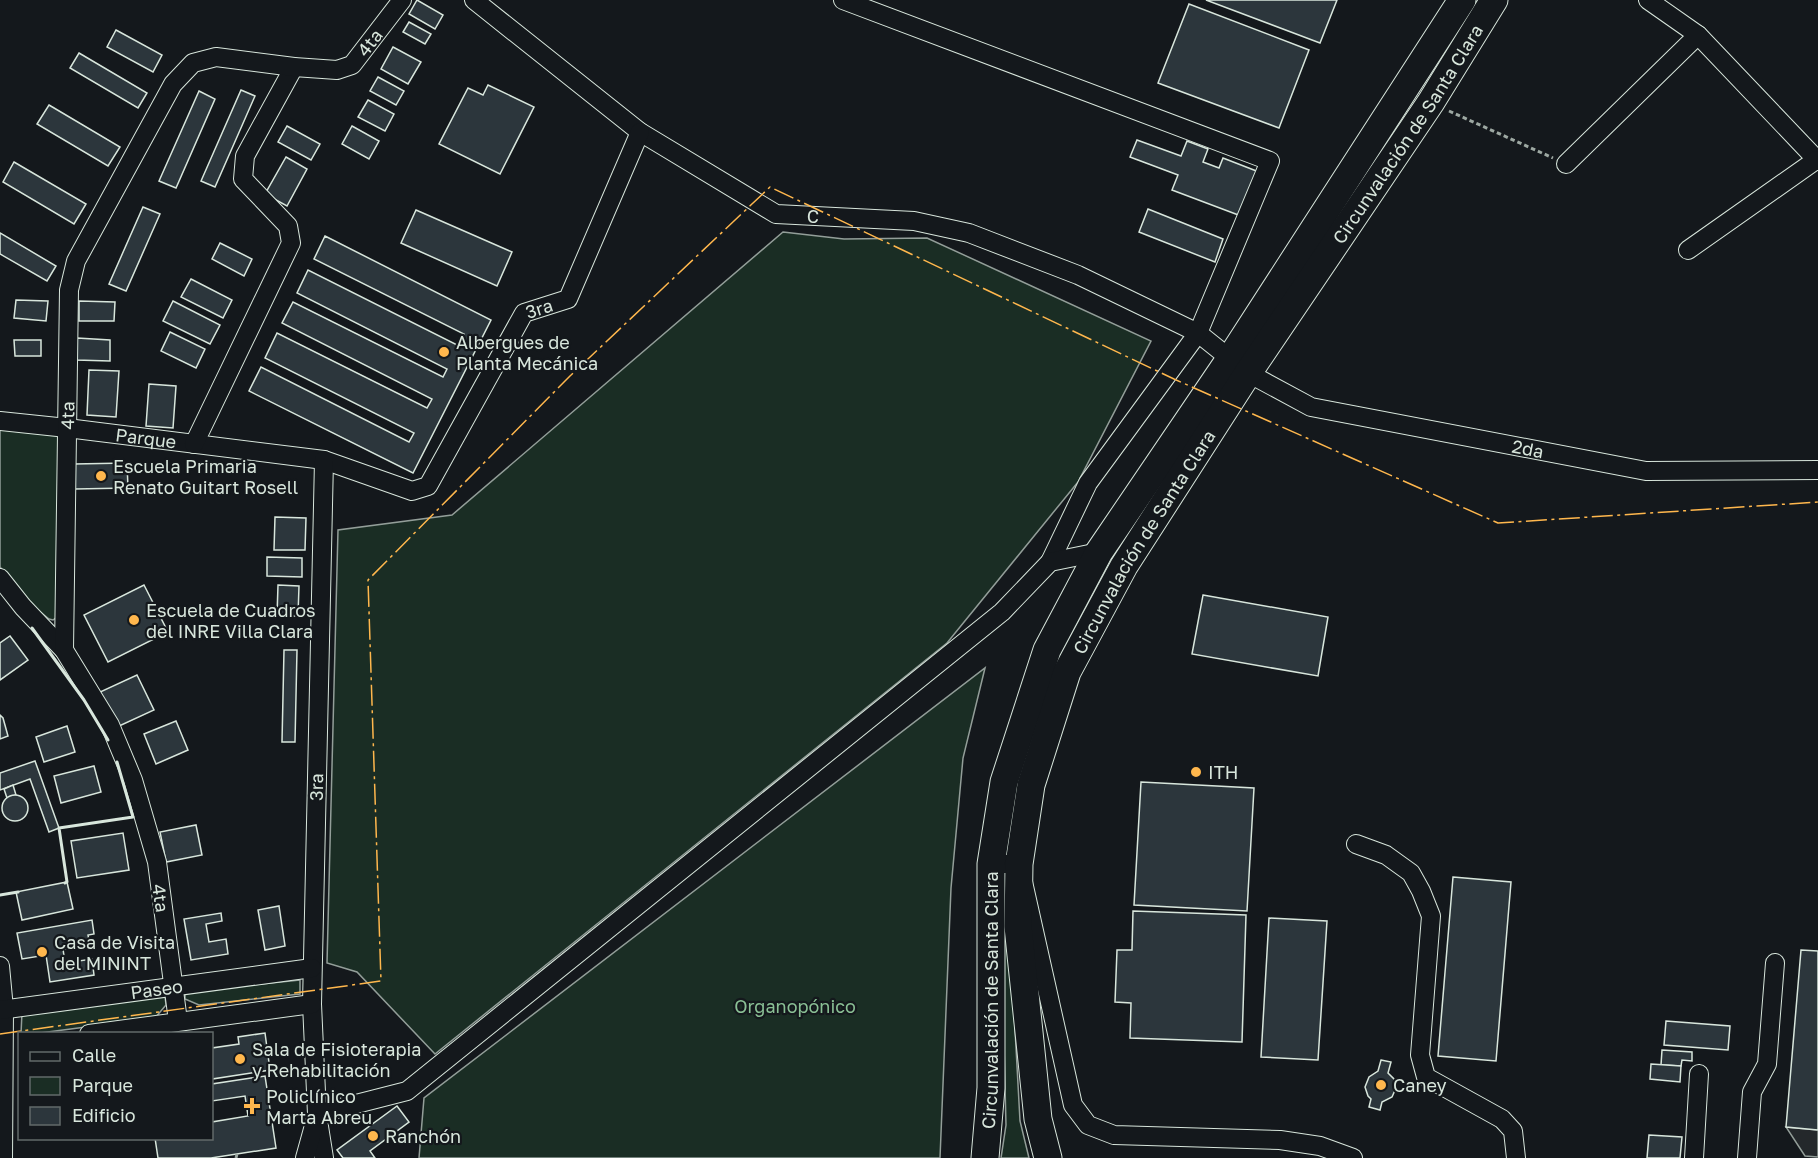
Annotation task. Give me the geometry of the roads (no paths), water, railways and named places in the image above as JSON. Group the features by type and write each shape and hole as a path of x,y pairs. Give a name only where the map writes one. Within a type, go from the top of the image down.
{"highway":[{"name":"Circunvalación de Santa Clara","path":"1047,1158 1038,1119 1018,926 1019,864 1031,785 1067,672 1124,566 1239,366 1462,0"},
{"name":"Circunvalación de Santa Clara","path":"985,1158 992,1088 991,864 1004,782 1047,650 1099,552 1239,366 1431,102 1494,0"}],"street":[{"name":"4ta","path":"178,1022 157,862 133,780 110,725 64,650 69,290 76,261 173,84 193,63 216,57 337,70 352,65 402,0"},
{"name":"C","path":"474,0 640,132 776,213 914,221 969,233 1078,275 1198,333 1239,366"},
{"path":"317,1114 407,1091 1002,612 1050,562 1088,483 1198,333 1270,161 843,0"},
{"path":"1648,0 1698,35 1817,160 1688,250"},
{"path":"1566,164 1698,35"},
{"path":"194,444 291,243 288,226 243,179 245,156 294,67"},
{"name":"3ra","path":"428,486 524,313 568,299 640,132"},
{"name":"2da","path":"1239,366 1311,407 1646,471 1818,470"},
{"name":"Parque","path":"0,422 67,428 324,460 412,491 428,486"},
{"name":"3ra","path":"324,460 312,968 317,1114 324,1158"},
{"path":"1050,562 1099,552"},
{"path":"0,578 23,607 64,650"},
{"path":"1356,844 1386,855 1411,873 1431,916 1420,1055 1426,1077 1502,1119 1513,1131 1516,1158"},
{"path":"991,864 1019,864 1073,1105 1088,1125 1114,1135 1280,1140 1320,1146 1353,1158"},
{"path":"1747,1158 1752,1092 1767,1064 1775,963"},
{"path":"0,966 2,1010 8,1045 3,1158"},
{"name":"Paseo","path":"2,1010 312,968"},
{"name":"Paseo","path":"104,1032 312,1004"},
{"path":"1694,1158 1700,1074"},
{"name":"3ra","path":"305,1158 317,1114"}],"place":[{"name":"Albergues de Planta Mecánica","path":"444,352"},
{"name":"Escuela Primaria Renato Guitart Rosell","path":"101,476"},
{"name":"Escuela de Cuadros del INRE Villa Clara","path":"134,620"},
{"name":"ITH","path":"1196,772"},
{"name":"Casa de Visita del MININT","path":"42,952"},
{"name":"Sala de Fisioterapia y Rehabilitación","path":"240,1059"},
{"name":"Caney","path":"1381,1085"},
{"name":"Policlínico Marta Abreu","path":"252,1106"},
{"name":"Ranchón","path":"373,1136"}],"park label":[{"name":"Organopónico","path":"795,1006"}]}
